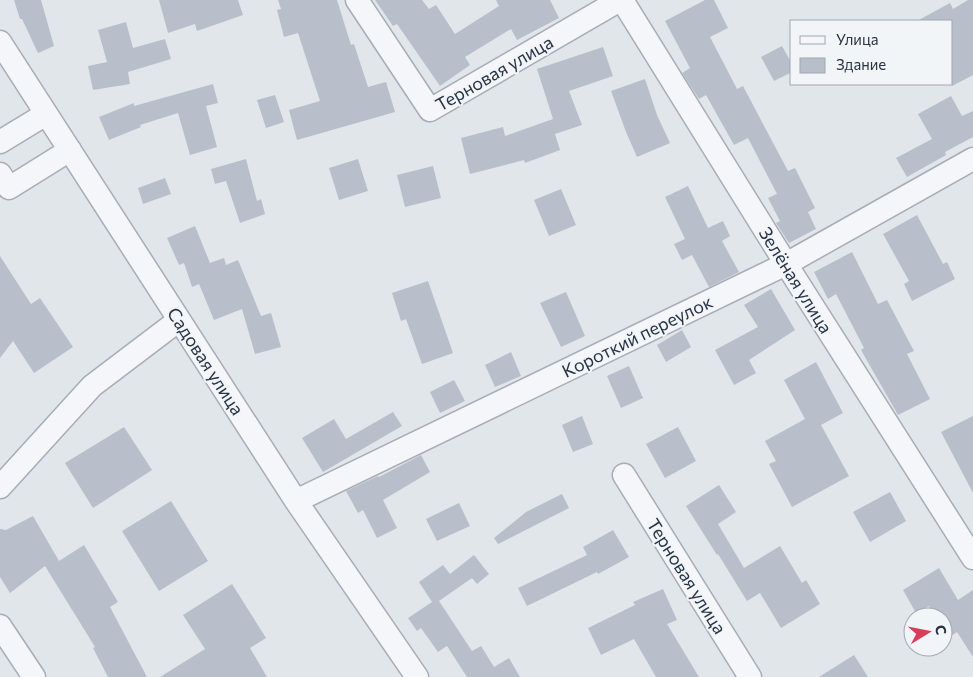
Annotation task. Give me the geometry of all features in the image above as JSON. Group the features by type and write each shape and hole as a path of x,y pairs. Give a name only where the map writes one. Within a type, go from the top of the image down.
{"street":[{"name":"Терновая улица","path":"357,0 430,110 621,0"},
{"name":"Зелёная улица","path":"621,0 973,558"},
{"name":"Садовая улица","path":"1,44 296,501 417,677"},
{"path":"0,142 46,114"},
{"path":"0,174 8,188 70,150"},
{"name":"Короткий переулок","path":"296,501 786,264 973,159"},
{"path":"0,487 92,386 179,320"},
{"name":"Терновая улица","path":"624,475 750,677"},
{"path":"0,626 34,677"}],"building":[{"path":"14,0 41,0 54,46 38,53 22,19 20,19"},
{"path":"159,0 238,0 243,15 197,31 195,24 168,33"},
{"path":"278,0 337,0 351,45 354,44 368,87 386,82 395,112 297,140 289,110 320,101 298,33 284,37 277,10 281,9"},
{"path":"375,0 422,0 429,9 436,5 455,34 499,6 496,0 550,0 559,18 517,40 511,29 465,57 470,65 440,86 397,24 393,26"},
{"path":"705,0 714,0 728,28 710,37 737,89 743,86 788,171 795,168 815,208 808,212 816,229 789,243 776,223 780,221 768,198 777,194 748,138 734,145 706,95 699,99 682,73 690,68 665,21"},
{"path":"968,0 973,0 973,75 952,86 953,20 919,20 950,3 953,9"},
{"path":"126,22 133,48 165,39 171,59 128,72 130,84 93,90 88,66 107,62 98,30"},
{"path":"782,46 790,60 790,73 774,81 761,57"},
{"path":"603,47 613,76 569,91 582,125 555,134 560,150 525,163 524,160 470,174 461,138 503,127 505,136 553,119 537,69"},
{"path":"645,79 657,115 670,143 637,157 611,91"},
{"path":"213,84 218,103 206,106 217,147 190,155 178,113 140,125 141,127 109,140 99,117 134,103 134,106"},
{"path":"275,95 284,122 266,128 257,100"},
{"path":"951,96 962,116 973,111 973,137 945,152 946,155 907,177 896,158 932,139 918,114"},
{"path":"246,159 257,201 261,199 265,214 240,223 226,181 215,184 211,169"},
{"path":"358,159 368,191 339,200 329,168"},
{"path":"433,166 441,198 405,207 397,175"},
{"path":"165,178 171,194 143,204 138,188"},
{"path":"688,186 708,228 723,221 730,236 722,241 739,272 709,287 692,255 682,260 674,244 685,239 665,197"},
{"path":"561,189 576,225 549,236 534,200"},
{"path":"917,215 943,264 947,262 955,279 912,301 904,284 909,281 883,234"},
{"path":"195,226 210,263 224,258 226,265 238,260 261,316 271,313 281,347 255,354 242,309 214,320 199,284 192,287 184,263 179,265 167,238"},
{"path":"852,252 878,304 887,300 914,351 907,354 930,399 898,415 861,350 864,348 836,294 828,299 814,272"},
{"path":"0,256 31,304 40,298 73,347 34,373 13,341 0,358"},
{"path":"428,281 453,353 422,364 406,319 401,321 392,293"},
{"path":"771,289 795,330 749,360 756,373 734,385 715,350 758,327 744,305"},
{"path":"566,292 585,336 561,347 540,303"},
{"path":"682,330 691,347 666,362 657,345"},
{"path":"511,352 521,376 495,387 485,365"},
{"path":"816,362 843,413 821,425 849,476 792,507 769,464 776,461 765,441 805,419 784,380"},
{"path":"629,366 643,398 621,408 607,376"},
{"path":"454,380 465,401 440,413 430,392"},
{"path":"393,412 402,426 323,472 302,438 334,419 346,439"},
{"path":"582,416 593,444 573,452 562,425"},
{"path":"973,416 973,493 941,432"},
{"path":"124,427 152,470 93,508 65,463"},
{"path":"678,427 696,461 665,478 646,444"},
{"path":"421,455 430,472 383,500 397,528 377,538 363,510 358,513 346,491 379,477"},
{"path":"719,485 736,512 718,524 744,568 780,546 802,583 806,580 820,604 781,628 760,593 747,601 686,506"},
{"path":"890,492 906,521 870,542 853,512"},
{"path":"562,494 569,508 498,544 494,538 526,512"},
{"path":"171,501 208,561 159,591 122,531"},
{"path":"459,503 470,526 437,541 426,519"},
{"path":"33,516 59,561 84,545 118,602 110,607 147,677 108,677 93,648 95,647 45,566 10,593 0,577 0,529 6,530"},
{"path":"613,530 629,557 598,574 597,572 527,606 518,588 587,555 583,547"},
{"path":"474,555 489,574 477,584 472,578 439,601 472,651 481,646 494,667 509,658 520,677 467,677 447,646 438,652 421,628 417,631 408,618 432,602 419,582 443,565 450,574"},
{"path":"939,568 958,600 973,590 973,657 957,632 953,635 953,607 913,607 903,590"},
{"path":"232,584 266,638 250,648 267,677 160,677 205,649 183,615"},
{"path":"663,589 677,620 667,624 699,677 656,677 634,639 601,655 588,628 635,605 633,602"},
{"path":"854,655 868,677 819,677"}]}
